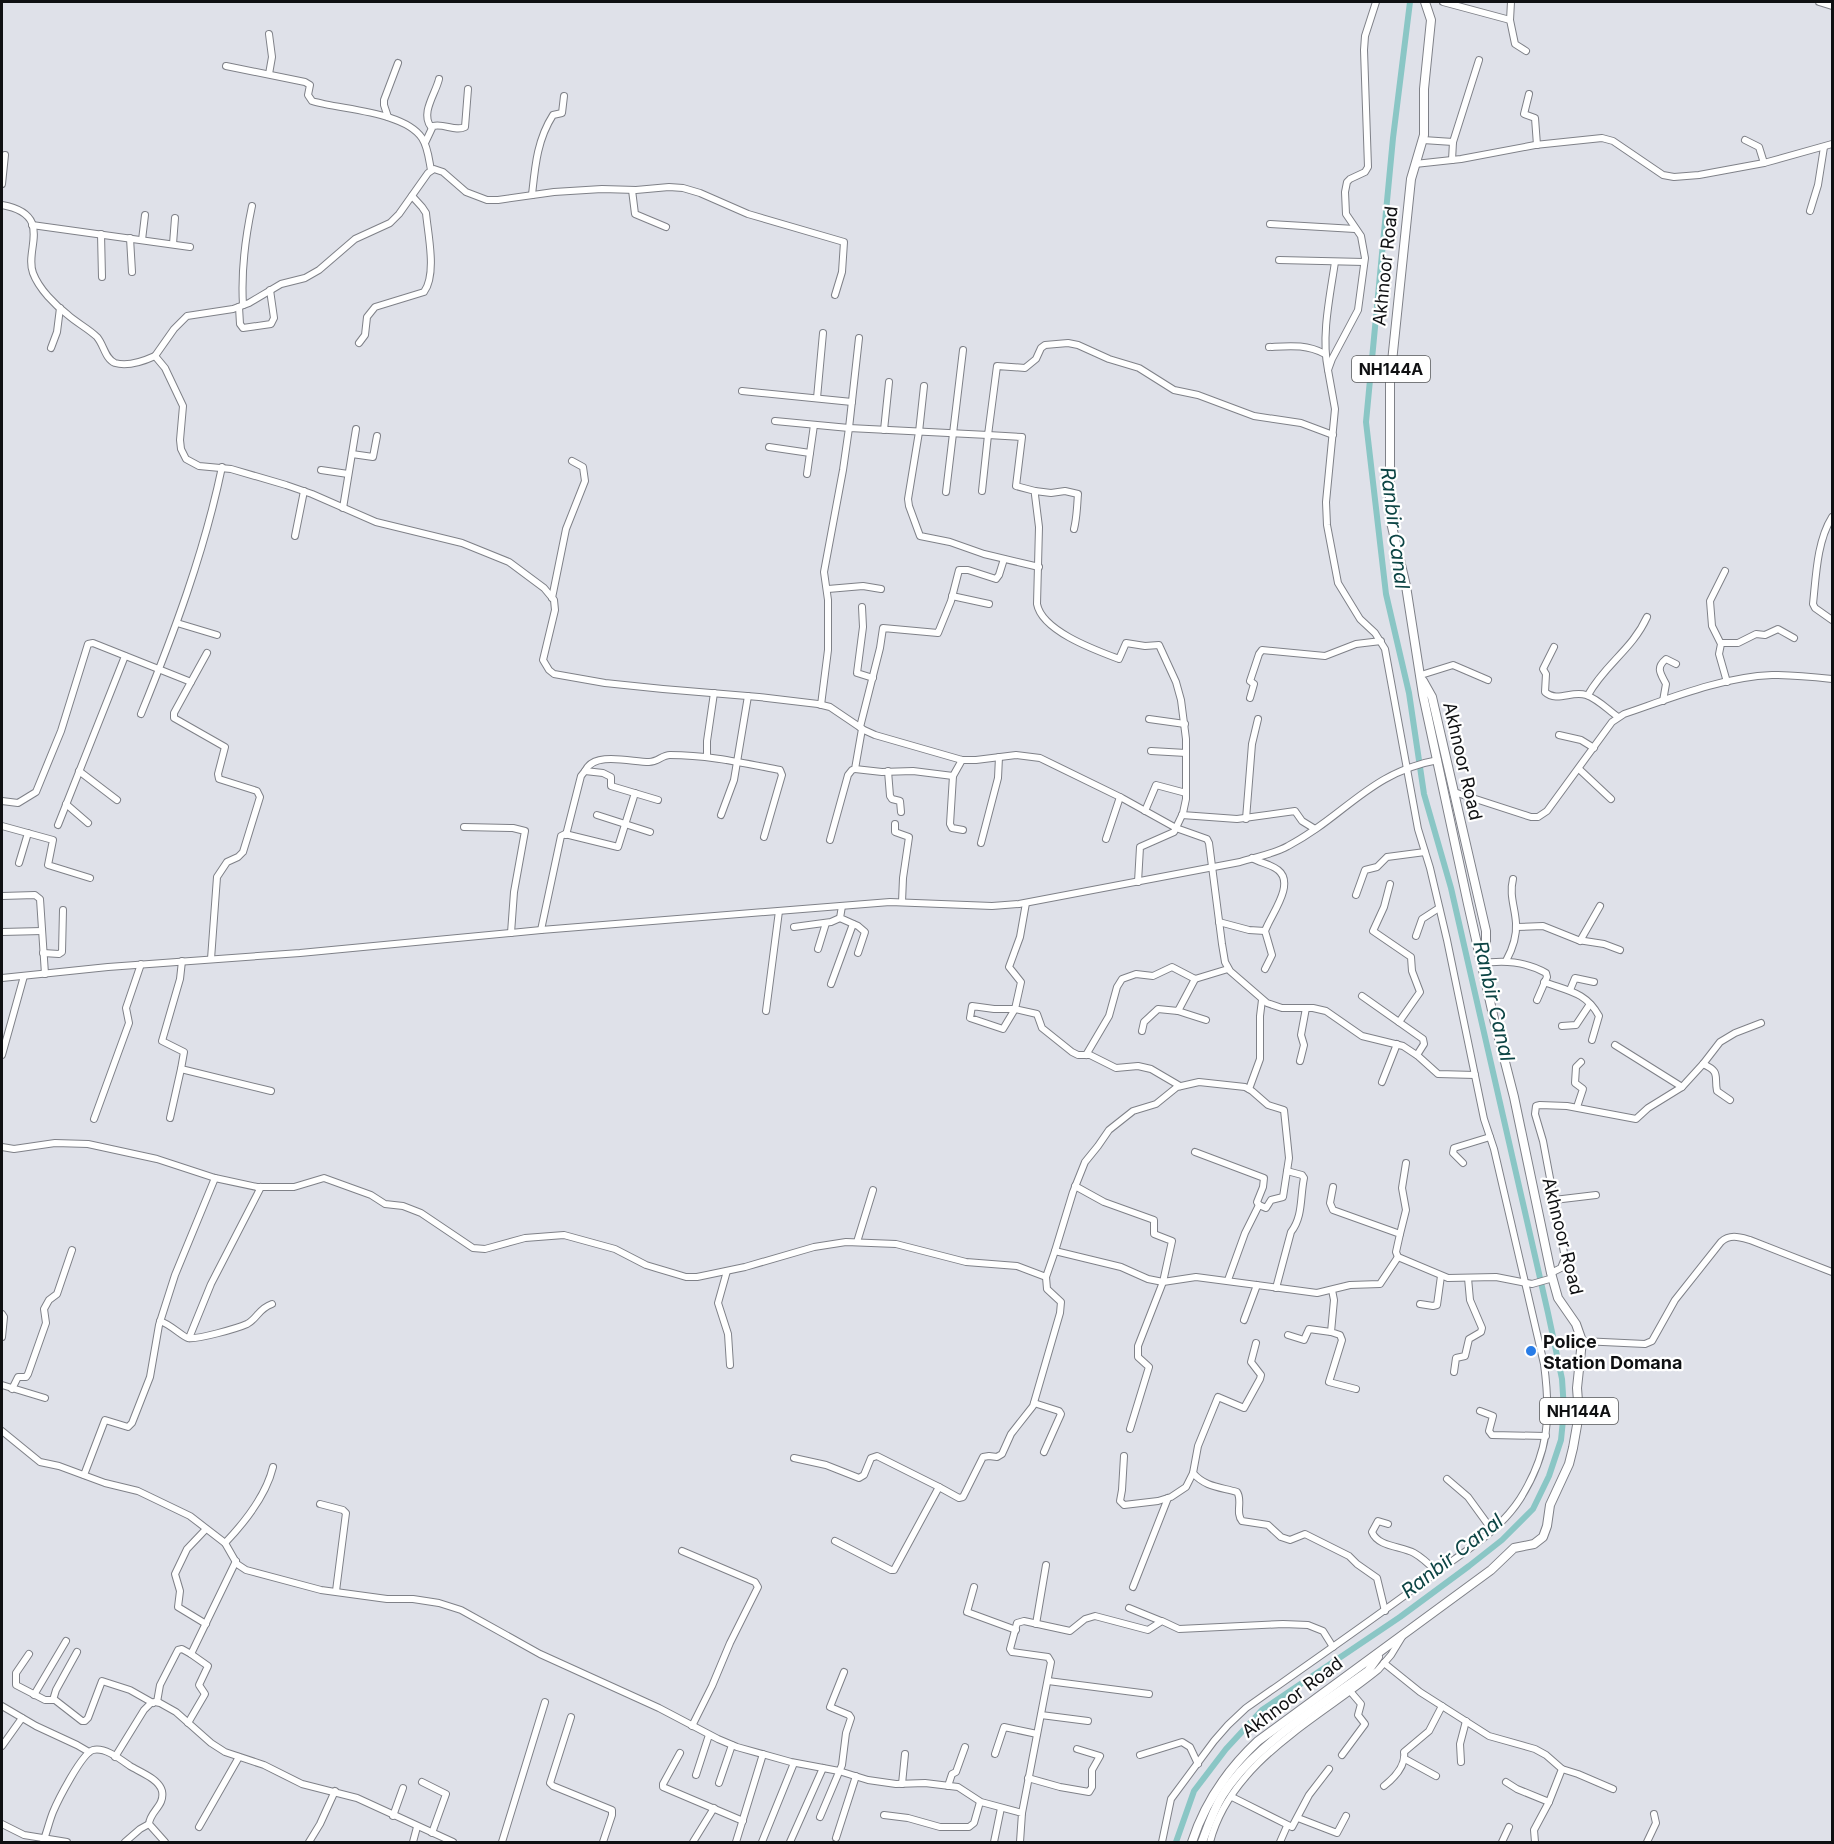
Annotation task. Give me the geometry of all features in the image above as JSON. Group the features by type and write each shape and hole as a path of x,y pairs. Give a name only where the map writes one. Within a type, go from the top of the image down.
{"highway":[{"name":"Akhnoor Road","path":"1192,1842 1210,1799 1240,1758 1267,1733 1491,1570 1514,1548 1534,1544 1543,1537 1550,1505 1566,1472 1579,1414 1577,1382 1582,1341 1576,1324 1558,1299 1550,1277 1514,1097 1480,961 1421,676 1406,586 1390,518 1390,381 1409,196 1421,147 1431,20 1425,2"},
{"name":"Akhnoor Road","path":"1421,676 1432,698 1486,931 1486,942 1480,961"},
{"name":"Akhnoor Road","path":"1202,1842 1212,1814 1222,1796 1254,1757 1368,1671 1386,1648"}],"street":[{"path":"1328,370 1358,310 1364,262 1361,236 1346,214 1345,192 1347,182 1365,172 1368,167 1364,50 1365,36 1376,2"},
{"path":"1443,2 1510,20"},
{"path":"1511,2 1510,20 1515,44 1526,51"},
{"path":"1819,2 1833,6"},
{"path":"269,34 272,57 269,74"},
{"path":"1452,151 1479,60"},
{"path":"388,117 384,100 398,63"},
{"path":"2,205 27,215 32,225 31,261 35,278 60,308 98,338 112,362 128,364 155,356 174,329 187,316 241,306 280,284 312,275 355,239 390,223 431,170 425,143 410,128 388,117 312,101 308,95 310,87 308,83 226,66"},
{"path":"431,127 427,120 427,112 439,79"},
{"path":"431,127 436,125 465,128 468,89"},
{"path":"1529,94 1524,114 1535,118 1536,142"},
{"path":"532,195 536,159 543,130 553,115 563,111 564,96"},
{"path":"425,143 431,127"},
{"path":"1421,147 1452,151 1536,142 1608,139 1628,150 1658,172 1674,177 1699,175 1764,163 1833,144"},
{"path":"1745,140 1759,147 1764,163"},
{"path":"1810,211 1818,185 1824,147"},
{"path":"1416,164 1452,151"},
{"path":"2,184 5,155"},
{"path":"431,170 439,170 466,192 487,200 602,189 632,190 669,187 700,193 748,214 841,240 845,245 841,261 841,277 835,295"},
{"path":"632,190 635,214 666,227"},
{"path":"359,343 365,335 367,317 375,307 420,293 429,283 431,271 426,213 412,196"},
{"path":"252,206 246,236 242,282 240,324 243,328 271,324 274,318 270,290"},
{"path":"142,240 145,215"},
{"path":"173,244 175,218"},
{"path":"1270,224 1355,229"},
{"path":"32,225 190,247"},
{"path":"101,234 102,278"},
{"path":"130,238 132,272"},
{"path":"1279,260 1364,262"},
{"path":"1162,1842 1171,1799 1228,1725 1246,1708 1385,1611 1504,1521 1520,1499 1535,1471 1549,1419 1544,1364 1491,1137 1484,1119 1439,908 1418,829 1385,650 1381,641 1360,619 1338,583 1326,502 1335,409 1325,354 1335,262"},
{"path":"51,348 57,332 60,308"},
{"path":"817,398 823,333"},
{"path":"821,705 828,662 828,589 824,573 843,470 859,339"},
{"path":"982,491 997,366 1023,369 1036,359 1045,345 1068,343 1078,345 1109,359 1139,368 1174,390 1198,395 1254,417 1300,423 1333,435"},
{"path":"1269,347 1300,345 1325,354"},
{"path":"946,492 963,350"},
{"path":"155,356 165,368 183,406 180,440 183,454 192,464 222,467 304,491 376,522 462,543 496,555 521,570 544,588 552,598 555,610 543,660 554,674 605,683 821,705 840,712 861,728 875,735 962,760 1028,755 1040,758 1120,797 1176,828 1207,839 1228,969 1262,1000 1282,1008 1326,1011 1368,1038 1397,1044 1418,1055 1440,1074 1475,1075"},
{"path":"884,430 890,382"},
{"path":"924,386 908,499 920,536 1039,567"},
{"path":"742,391 852,402"},
{"path":"775,421 849,428 1022,437 1016,486 1051,493 1065,491 1078,494 1074,529"},
{"path":"807,474 814,425"},
{"path":"343,508 356,429"},
{"path":"352,454 373,457 377,436"},
{"path":"769,447 810,453"},
{"path":"552,598 567,529 585,482 586,473 583,466 572,461"},
{"path":"141,714 177,623 207,533 222,467"},
{"path":"321,470 348,474"},
{"path":"1035,490 1039,527 1038,610 1044,619 1088,646 1120,659 1126,643 1145,646 1160,645 1176,682 1185,724 1186,793 1182,815 1172,833 1140,847 1138,882"},
{"path":"295,536 304,491"},
{"path":"1833,517 1822,540 1813,604 1815,608 1833,620"},
{"path":"855,769 861,728 883,628 938,633 959,570 968,570 996,579 1004,559"},
{"path":"1725,571 1710,601 1712,626 1720,643 1719,654 1727,682"},
{"path":"828,589 861,586 880,589"},
{"path":"952,596 989,604"},
{"path":"862,608 863,627 857,673 873,678"},
{"path":"1588,696 1600,675 1632,643 1647,617"},
{"path":"177,623 218,635"},
{"path":"1720,643 1738,643 1756,634 1765,635 1779,629 1794,638"},
{"path":"1250,698 1254,684 1250,681 1262,650 1325,656 1356,644 1381,641"},
{"path":"2,801 18,803 36,792 61,731 86,646 93,643 191,682"},
{"path":"1554,646 1543,669 1546,674 1545,692 1551,696 1577,694 1588,696 1618,717"},
{"path":"207,653 174,713 174,718 225,747 218,774 219,779 257,791 260,797 243,852 227,862 217,877 211,959"},
{"path":"58,825 125,656"},
{"path":"1663,701 1666,684 1659,673 1659,668 1666,659 1676,664"},
{"path":"1421,676 1453,665 1488,680"},
{"path":"1454,792 1531,817 1538,817 1547,811 1618,717 1727,682 1772,675 1833,679"},
{"path":"707,756 714,693"},
{"path":"721,815 734,780 748,696"},
{"path":"1149,719 1185,724"},
{"path":"1246,819 1252,744 1258,719"},
{"path":"1559,735 1575,737 1594,747"},
{"path":"1151,751 1186,753"},
{"path":"566,835 581,776 589,765 595,761 613,759 653,762 666,755 707,756 782,772 764,837"},
{"path":"981,843 998,778 999,757"},
{"path":"962,760 953,776 950,826 963,830"},
{"path":"2,978 141,964 300,953 541,930 842,906 902,902 992,906 1026,903 1212,867 1286,848 1374,785 1407,767 1438,760"},
{"path":"1579,769 1611,799"},
{"path":"830,840 848,775 852,770 913,771 953,776"},
{"path":"80,771 117,800"},
{"path":"585,771 603,773 611,777 611,786 658,800"},
{"path":"888,771 890,796 900,801 901,812"},
{"path":"1145,811 1156,785 1186,793"},
{"path":"541,930 560,838 566,835 618,847 635,793"},
{"path":"1106,839 1120,797"},
{"path":"66,804 88,823"},
{"path":"1182,815 1246,819 1295,811 1302,821 1315,829"},
{"path":"597,815 650,832"},
{"path":"895,824 895,832 909,837 903,874 902,902"},
{"path":"2,826 53,840 48,865 90,878"},
{"path":"464,827 513,828 526,832 513,899 512,933"},
{"path":"19,863 28,833"},
{"path":"1356,895 1365,870 1377,867 1390,856 1425,852"},
{"path":"1252,858 1276,868 1283,876 1283,890 1265,931 1272,955 1265,969"},
{"path":"1506,961 1512,949 1516,927 1511,900 1513,879"},
{"path":"1390,884 1384,907 1373,931 1410,957 1412,971 1420,992 1400,1022"},
{"path":"2,896 38,896 40,899 45,974"},
{"path":"1026,903 1020,936 1009,967 1021,982 1015,1009 1003,1029 969,1017 972,1006 1015,1009 1037,1014 1042,1028 1072,1052 1078,1055 1086,1054 1116,1068 1138,1066 1151,1069 1180,1086"},
{"path":"840,918 842,906"},
{"path":"1580,941 1600,906"},
{"path":"1416,936 1422,919 1439,908"},
{"path":"44,953 59,954 62,952 63,910"},
{"path":"766,1011 779,911"},
{"path":"794,927 826,923 840,918 865,932 858,953"},
{"path":"1219,922 1249,930 1265,931"},
{"path":"818,949 826,923"},
{"path":"831,984 854,924"},
{"path":"1516,927 1543,926 1580,941 1604,944 1620,950"},
{"path":"2,932 42,931"},
{"path":"170,1118 184,1052 162,1041 180,979 182,961"},
{"path":"1480,961 1506,961 1541,971 1547,975 1537,1000"},
{"path":"94,1119 129,1023 126,1008 141,964"},
{"path":"1086,1054 1109,1016 1117,987 1122,979 1136,974 1153,976 1172,967 1195,979 1228,969"},
{"path":"2,1055 24,976"},
{"path":"1570,990 1575,978 1594,982"},
{"path":"1178,1011 1195,979"},
{"path":"1544,982 1580,994 1590,1004 1599,1016 1592,1040"},
{"path":"1362,996 1425,1040 1418,1055"},
{"path":"1249,1089 1260,1059 1262,1000"},
{"path":"1562,1026 1576,1025 1590,1004"},
{"path":"1300,1061 1304,1045 1301,1035 1306,1008"},
{"path":"1142,1031 1144,1022 1158,1009 1178,1011 1206,1020"},
{"path":"1406,1162 1402,1188 1406,1210 1396,1252 1398,1257 1441,1276 1468,1278 1496,1276 1532,1284 1550,1277 1561,1268 1565,1258 1535,1109 1540,1105 1579,1102 1636,1119 1682,1087 1707,1066 1720,1042 1735,1033 1761,1023"},
{"path":"1382,1082 1397,1044"},
{"path":"1615,1045 1682,1087"},
{"path":"1579,1102 1583,1088 1575,1081 1576,1067 1581,1062"},
{"path":"1707,1066 1717,1076 1717,1091 1730,1100"},
{"path":"181,1069 271,1091"},
{"path":"794,1458 826,1465 860,1478 864,1475 871,1458 877,1456 959,1498 963,1497 983,1457 1000,1456 1011,1434 1034,1403 1061,1306 1059,1299 1047,1289 1046,1277 1075,1186 1085,1162 1109,1130 1133,1111 1156,1104 1180,1086 1199,1082 1212,1082 1249,1089 1268,1105 1284,1110 1289,1147 1282,1198 1271,1200 1266,1208 1259,1205"},
{"path":"1463,1163 1453,1153 1454,1148 1491,1137"},
{"path":"2,1147 14,1149 55,1143 88,1144 157,1159 215,1178 261,1187 294,1187 320,1178 329,1179 371,1195 385,1204 403,1206 421,1213 467,1245 479,1249 496,1247 525,1238 564,1235 615,1248 646,1265 675,1275 697,1277 814,1246 857,1242 896,1244 979,1264 1017,1266 1046,1277"},
{"path":"1195,1152 1264,1178 1265,1181 1257,1202 1259,1205 1245,1233 1228,1280"},
{"path":"1276,1288 1291,1232 1299,1216 1304,1178 1302,1175 1287,1172"},
{"path":"84,1475 105,1420 128,1427 132,1423 150,1377 160,1323 183,1254 215,1178"},
{"path":"1075,1186 1104,1202 1154,1220 1154,1234 1172,1241 1163,1282 1138,1346 1138,1358 1149,1367 1130,1429"},
{"path":"189,1338 211,1284 261,1187"},
{"path":"1334,1187 1330,1203 1333,1210 1400,1234"},
{"path":"857,1242 873,1190"},
{"path":"1554,1200 1596,1195"},
{"path":"1582,1341 1645,1344 1652,1341 1675,1300 1721,1242 1730,1237 1749,1240 1833,1272"},
{"path":"12,1389 18,1377 26,1377 28,1374 46,1323 44,1309 49,1300 57,1294 72,1250"},
{"path":"1055,1251 1120,1267 1148,1279 1163,1282 1196,1277 1317,1293 1350,1285 1380,1284 1398,1257"},
{"path":"727,1270 718,1303 728,1334 730,1365"},
{"path":"1420,1304 1437,1305 1441,1276"},
{"path":"1454,1372 1456,1358 1466,1356 1468,1340 1481,1332 1482,1328 1470,1300 1468,1278"},
{"path":"1244,1320 1257,1285"},
{"path":"1331,1332 1334,1300 1332,1290"},
{"path":"160,1323 171,1326 189,1338 213,1335 242,1326 252,1320 261,1309 272,1304"},
{"path":"2,1314 4,1317 2,1337"},
{"path":"1288,1335 1304,1340 1309,1329 1340,1335 1342,1340 1329,1382 1356,1389"},
{"path":"1124,1456 1121,1504 1158,1501 1186,1487 1193,1473 1198,1446 1218,1397 1244,1408 1260,1379 1261,1375 1251,1362 1256,1343"},
{"path":"2,1385 45,1398"},
{"path":"1034,1403 1059,1411 1061,1414 1044,1452"},
{"path":"1480,1411 1493,1416 1489,1431 1492,1435 1546,1436"},
{"path":"2,1431 40,1462 138,1491 190,1516 225,1544 242,1568 251,1572 307,1587 387,1599 426,1601 461,1610 540,1654 659,1708 732,1745 794,1763 881,1782 925,1783 962,1788 980,1802 1022,1813"},
{"path":"225,1544 257,1503 273,1467"},
{"path":"1193,1473 1200,1480 1215,1488 1237,1492 1240,1497 1239,1518 1242,1521 1268,1525 1281,1537 1290,1540 1305,1534 1349,1556 1377,1578 1385,1611"},
{"path":"1448,1479 1468,1497 1492,1530"},
{"path":"836,1541 894,1570 939,1486"},
{"path":"1133,1587 1168,1498"},
{"path":"320,1504 343,1510 346,1513 336,1592"},
{"path":"1388,1524 1378,1521 1372,1531 1373,1536 1384,1543 1415,1554 1437,1572"},
{"path":"206,1528 187,1549 175,1575 180,1591 178,1607 206,1624"},
{"path":"682,1551 755,1582 758,1587 729,1643 712,1686 692,1726"},
{"path":"191,1654 236,1561"},
{"path":"1036,1624 1046,1565"},
{"path":"974,1587 967,1612 1016,1630"},
{"path":"1129,1608 1167,1622 1179,1629 1216,1626 1308,1625 1323,1631 1333,1647"},
{"path":"1020,1842 1022,1813 1051,1662 1050,1658 1011,1651 1018,1622 1070,1631 1085,1619 1095,1616 1148,1629 1161,1621"},
{"path":"1210,1842 1216,1824 1249,1773 1279,1743 1384,1663 1403,1635"},
{"path":"34,1695 66,1641"},
{"path":"118,1753 144,1710 155,1702 160,1685 178,1650 182,1649 208,1666 199,1685 205,1694 188,1723"},
{"path":"53,1700 77,1652"},
{"path":"29,1654 16,1673 15,1681 19,1688 45,1700 53,1700 85,1721 102,1681 130,1690 176,1713 220,1749 264,1765 302,1784 357,1798 453,1842"},
{"path":"1384,1663 1413,1687 1493,1738 1543,1752 1562,1769 1614,1789"},
{"path":"820,1817 839,1771 851,1718 830,1706 844,1672"},
{"path":"1048,1681 1149,1694"},
{"path":"1342,1755 1365,1724 1359,1716 1361,1704 1350,1691"},
{"path":"502,1842 545,1702"},
{"path":"2,1706 89,1752"},
{"path":"1384,1786 1393,1778 1405,1759 1404,1752 1429,1731 1442,1706"},
{"path":"1041,1715 1088,1721"},
{"path":"571,1717 550,1783 612,1810 603,1842"},
{"path":"2,1746 22,1718"},
{"path":"1461,1762 1460,1744 1466,1721"},
{"path":"995,1754 1004,1727 1037,1734"},
{"path":"696,1775 709,1735"},
{"path":"1140,1755 1182,1742 1190,1747 1198,1764"},
{"path":"719,1783 732,1745"},
{"path":"948,1785 952,1774 956,1772 965,1747"},
{"path":"1029,1778 1089,1792 1092,1787 1092,1770 1100,1756 1077,1749"},
{"path":"44,1841 56,1805 85,1755 95,1750 118,1753 161,1788 162,1800 150,1817 149,1824 162,1842"},
{"path":"680,1753 663,1787 743,1821"},
{"path":"902,1784 905,1754"},
{"path":"736,1842 763,1755"},
{"path":"199,1827 239,1757"},
{"path":"1405,1759 1436,1776"},
{"path":"762,1842 794,1763"},
{"path":"790,1842 823,1768"},
{"path":"1232,1797 1292,1827 1309,1795 1329,1769"},
{"path":"1535,1842 1534,1830 1549,1802 1562,1769"},
{"path":"836,1838 856,1776"},
{"path":"422,1782 446,1794 432,1833"},
{"path":"1506,1782 1549,1802"},
{"path":"393,1816 403,1788"},
{"path":"309,1842 335,1791"},
{"path":"884,1815 908,1818 940,1827 969,1827 974,1823 980,1802"},
{"path":"693,1842 714,1808"},
{"path":"994,1842 1001,1808"},
{"path":"1647,1842 1656,1822 1654,1814"},
{"path":"1298,1818 1337,1833 1346,1816"},
{"path":"2,1824 24,1835 44,1841 68,1842"},
{"path":"125,1842 149,1824"},
{"path":"1280,1842 1287,1826"},
{"path":"413,1842 417,1827"},
{"path":"1502,1842 1509,1827"}],"waterway":[{"name":"Ranbir Canal","path":"1176,1842 1194,1791 1226,1749 1262,1710 1400,1617 1502,1540 1533,1509 1549,1476 1561,1440 1564,1410 1562,1379 1451,888 1424,794 1409,693 1386,594 1366,422 1393,138 1410,2"}],"place":[{"name":"Police Station Domana","path":"1531,1351"}]}
